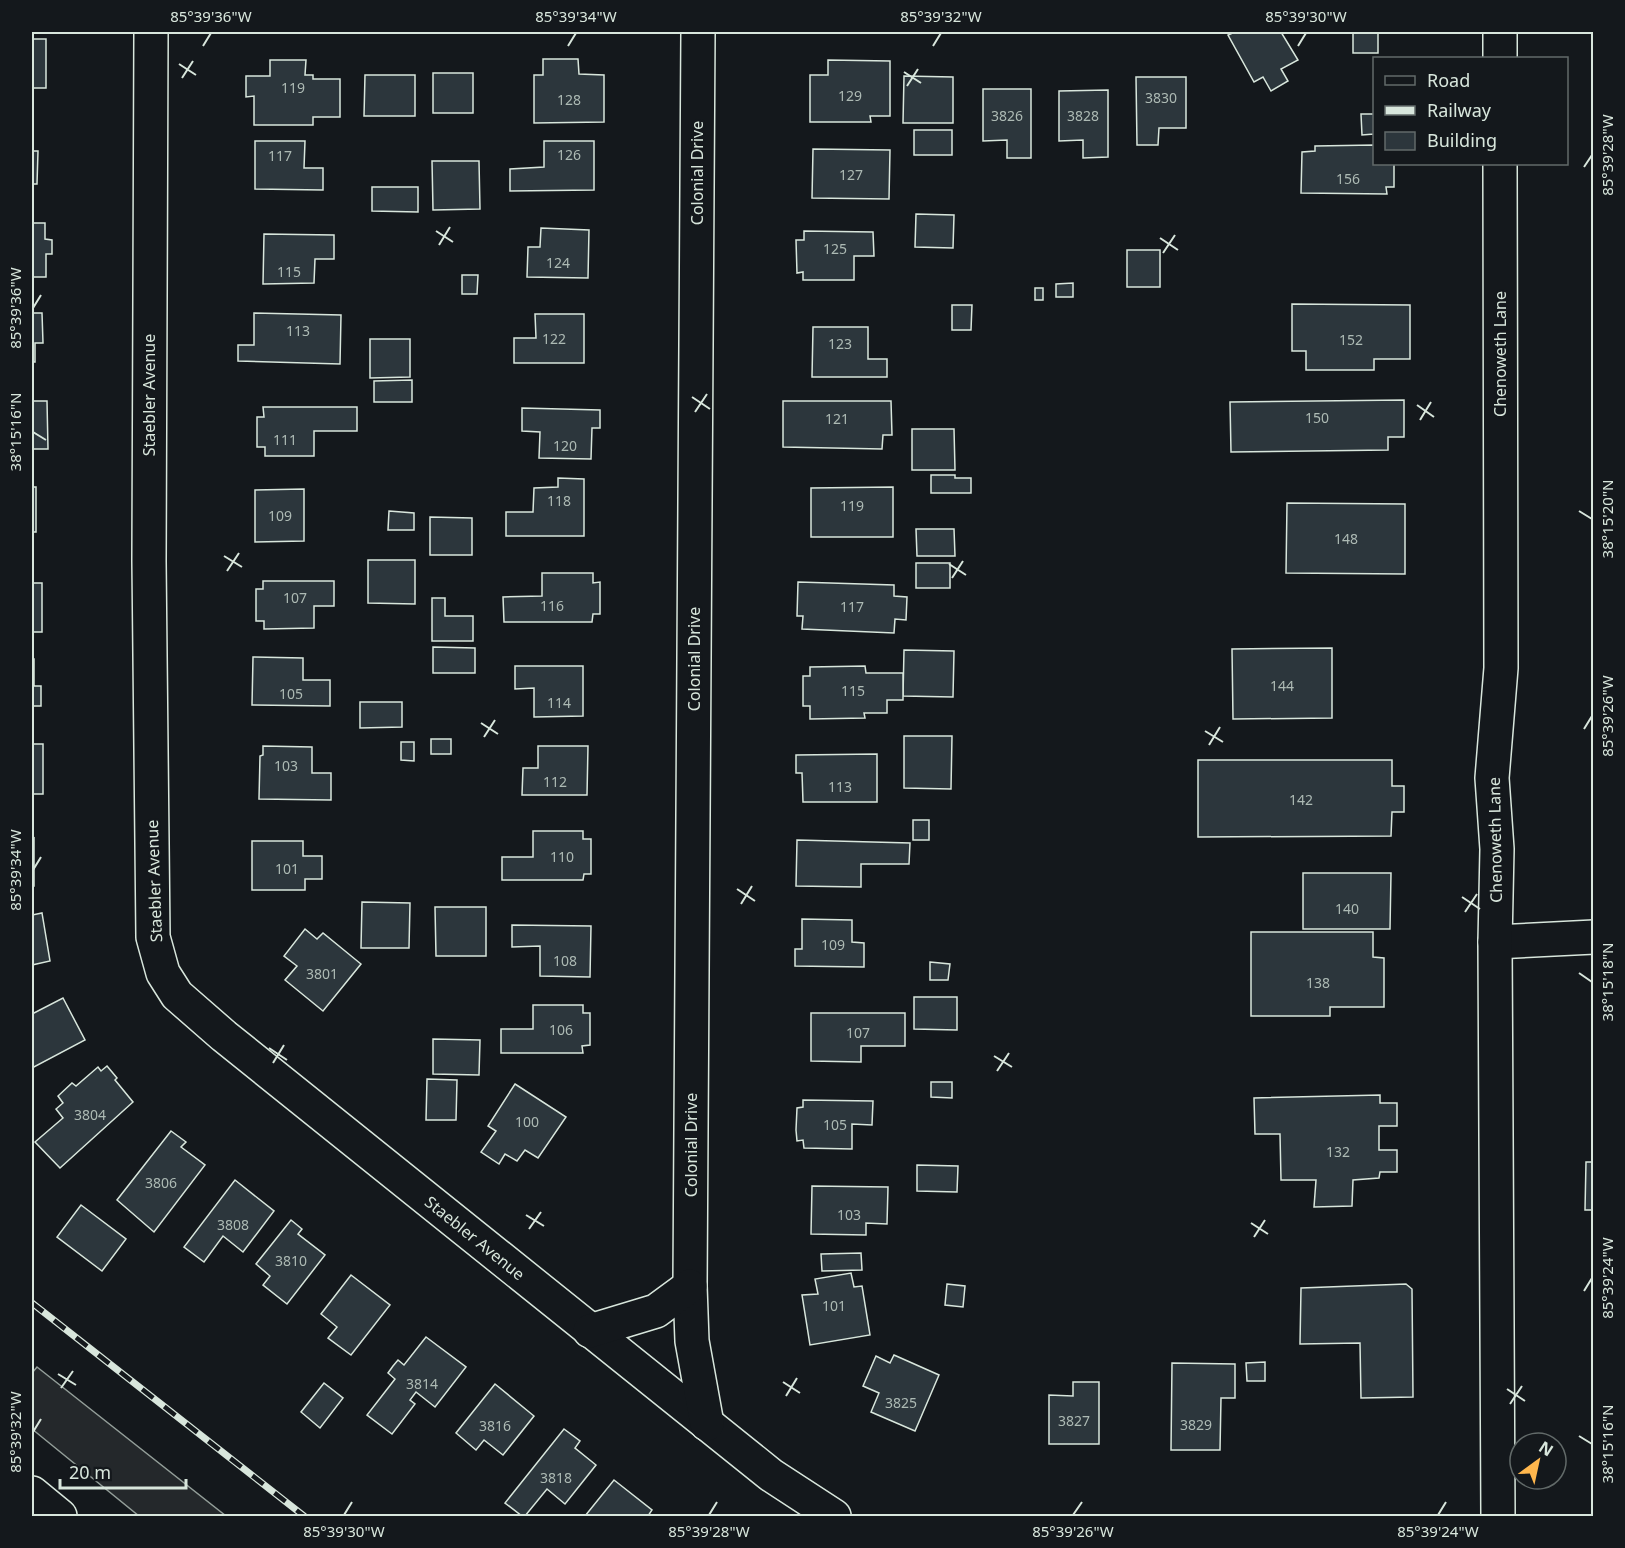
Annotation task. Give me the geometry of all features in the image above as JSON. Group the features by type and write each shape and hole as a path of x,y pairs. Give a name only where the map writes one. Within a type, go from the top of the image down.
{"street":[{"name":"Staebler Avenue","path":"151,32 149,572 152,890 153,937 163,973 177,995 224,1036 771,1475 834,1516"},
{"name":"Colonial Drive","path":"698,32 690,1286 692,1341 707,1424"},
{"path":"1500,32 1500,57"},
{"name":"Chenoweth Lane","path":"1498,1516 1497,849 1492,778 1501,668 1500,165"},
{"path":"1496,942 1593,937"},
{"path":"590,1331 656,1311 690,1286"},
{"path":"32,1493 60,1516"}],"shaded area":[{"path":"37,1367 226,1516 139,1516 32,1429 32,1373"}],"building":[{"path":"1235,32 1281,32 1298,60 1281,69 1288,81 1271,91 1263,77 1254,82 1228,35"},
{"path":"1353,32 1378,32 1378,53 1353,53"},
{"path":"32,39 46,39 46,88 32,88"},
{"path":"543,59 578,59 579,74 604,75 604,122 534,123 534,75 543,75"},
{"path":"270,60 306,60 305,75 313,75 313,79 340,79 340,117 313,117 313,125 254,125 254,96 246,97 246,76 270,76"},
{"path":"828,60 890,61 890,116 870,116 871,122 810,122 810,75 828,75"},
{"path":"433,73 473,73 473,113 433,113"},
{"path":"365,75 415,75 415,116 364,116"},
{"path":"904,76 953,77 953,123 903,123"},
{"path":"1136,77 1186,77 1186,128 1159,128 1158,145 1137,145"},
{"path":"983,89 1031,89 1031,158 1007,158 1007,140 983,141"},
{"path":"1108,90 1108,157 1083,158 1083,140 1059,141 1059,91"},
{"path":"1361,114 1373,114 1373,134 1362,135"},
{"path":"914,130 952,130 952,155 914,155"},
{"path":"255,141 305,141 304,168 323,168 323,190 255,189"},
{"path":"544,141 594,141 594,190 510,191 510,169 544,167"},
{"path":"1373,145 1373,165 1394,165 1394,187 1386,187 1387,194 1301,193 1302,152 1315,151 1315,146"},
{"path":"813,149 890,150 889,199 812,198"},
{"path":"32,151 38,151 37,184 32,184"},
{"path":"432,161 479,161 480,209 433,210"},
{"path":"372,187 418,187 418,212 372,211"},
{"path":"916,214 954,215 953,248 915,247"},
{"path":"32,223 45,223 45,239 52,240 52,254 46,254 46,277 32,277"},
{"path":"541,228 589,230 588,278 527,277 528,247 540,247"},
{"path":"804,231 873,232 874,256 854,256 854,280 803,280 803,272 797,273 796,240 804,240"},
{"path":"264,234 334,235 334,259 315,259 314,283 263,284"},
{"path":"1127,250 1160,250 1160,287 1127,287"},
{"path":"462,275 478,275 477,294 462,294"},
{"path":"1073,283 1073,297 1056,297 1056,284"},
{"path":"1035,288 1043,288 1043,300 1035,300"},
{"path":"1292,304 1410,305 1410,359 1374,359 1374,370 1306,370 1306,351 1292,351"},
{"path":"952,305 972,305 971,330 952,330"},
{"path":"32,313 42,313 43,343 35,343 35,362 32,362"},
{"path":"254,313 341,315 340,364 238,361 238,345 254,345"},
{"path":"535,314 584,314 584,363 514,363 514,338 536,338"},
{"path":"813,327 868,327 868,359 887,359 887,377 812,377"},
{"path":"370,339 410,339 410,377 370,378"},
{"path":"412,380 412,402 374,402 374,381"},
{"path":"1404,400 1404,437 1388,437 1388,450 1231,452 1230,402"},
{"path":"32,401 47,401 48,449 32,449"},
{"path":"783,401 891,401 892,435 883,435 882,449 783,447"},
{"path":"263,407 357,407 357,431 314,431 314,456 265,456 265,447 257,447 257,417 264,417"},
{"path":"522,408 600,410 600,428 592,428 591,459 539,458 540,432 522,431"},
{"path":"912,429 954,429 955,470 912,470"},
{"path":"931,475 971,478 971,493 931,493"},
{"path":"558,478 584,479 584,536 506,536 506,512 533,512 534,488 558,487"},
{"path":"32,487 36,487 36,532 32,532"},
{"path":"893,487 893,537 811,537 811,488"},
{"path":"304,489 304,541 255,542 255,490"},
{"path":"1287,503 1405,504 1405,574 1286,573"},
{"path":"389,511 414,513 414,530 388,530"},
{"path":"430,517 472,518 472,555 430,555"},
{"path":"916,529 954,529 955,556 917,556"},
{"path":"368,560 415,560 415,604 368,603"},
{"path":"916,563 950,563 950,588 916,588"},
{"path":"542,573 593,573 593,583 600,582 600,614 593,614 592,622 504,622 503,597 542,596"},
{"path":"263,581 334,581 334,606 314,606 314,628 264,629 264,621 256,621 256,589 263,589"},
{"path":"798,582 894,585 894,596 907,597 906,620 895,619 894,633 802,629 803,616 797,616"},
{"path":"32,583 42,583 42,632 32,632"},
{"path":"432,598 445,598 445,616 473,616 473,641 432,641"},
{"path":"433,647 475,648 475,673 433,673"},
{"path":"1332,648 1332,718 1233,719 1232,649"},
{"path":"904,650 954,651 953,697 903,696"},
{"path":"253,657 303,658 303,680 330,680 330,706 252,705"},
{"path":"32,659 34,659 34,686 41,686 41,706 32,706"},
{"path":"515,666 583,666 583,716 534,717 534,688 515,689"},
{"path":"865,666 866,673 903,673 903,700 887,700 887,713 864,713 865,718 810,719 810,706 803,706 803,676 810,676 810,667"},
{"path":"360,702 402,702 402,727 360,728"},
{"path":"904,736 952,736 951,789 904,788"},
{"path":"431,739 451,739 451,754 431,754"},
{"path":"401,742 414,742 414,761 401,760"},
{"path":"32,744 43,744 43,794 32,794"},
{"path":"263,746 312,747 312,773 331,773 331,800 259,799 260,756 263,755"},
{"path":"538,746 588,746 587,795 522,795 523,768 538,768"},
{"path":"877,754 877,802 803,802 802,773 796,773 796,755"},
{"path":"1198,760 1392,760 1392,786 1404,786 1404,812 1392,812 1391,836 1198,837"},
{"path":"913,820 929,820 929,840 913,840"},
{"path":"533,831 583,831 583,839 591,839 591,874 584,874 583,880 502,880 502,857 533,857"},
{"path":"34,838 34,886 32,886 32,839"},
{"path":"797,840 910,843 909,864 861,864 861,887 796,886"},
{"path":"252,841 303,841 303,856 322,856 322,879 305,879 305,890 252,890"},
{"path":"1303,873 1391,873 1390,929 1303,929"},
{"path":"362,902 410,903 409,948 361,948"},
{"path":"435,907 486,907 486,956 436,956"},
{"path":"42,913 50,961 32,965 32,915"},
{"path":"802,919 852,920 852,942 864,943 864,967 795,966 795,949 802,949"},
{"path":"512,925 591,926 590,977 540,976 540,946 512,947"},
{"path":"305,929 317,939 323,933 361,964 323,1011 285,980 297,966 284,956"},
{"path":"1251,932 1373,932 1373,957 1384,958 1384,1007 1330,1007 1330,1016 1251,1016"},
{"path":"930,962 950,964 948,980 930,980"},
{"path":"914,997 957,997 957,1030 914,1029"},
{"path":"63,998 85,1040 32,1068 32,1014"},
{"path":"533,1005 583,1005 583,1013 590,1013 590,1045 582,1046 583,1053 501,1053 501,1029 533,1029"},
{"path":"811,1013 905,1013 905,1046 861,1046 861,1062 811,1061"},
{"path":"433,1039 480,1040 479,1075 433,1074"},
{"path":"107,1066 133,1102 60,1168 35,1142 63,1118 56,1109 63,1103 58,1096 72,1083 76,1086 98,1067 101,1071"},
{"path":"427,1079 457,1080 456,1120 426,1120"},
{"path":"931,1082 952,1082 952,1098 931,1097"},
{"path":"515,1084 566,1117 538,1158 525,1150 517,1161 505,1154 499,1164 481,1152 496,1131 488,1126"},
{"path":"1380,1095 1380,1103 1397,1103 1397,1126 1379,1126 1379,1150 1397,1150 1397,1172 1380,1172 1379,1178 1353,1180 1352,1206 1314,1207 1316,1180 1281,1180 1280,1134 1255,1134 1254,1098"},
{"path":"803,1100 873,1101 872,1125 852,1124 852,1149 804,1148 803,1140 797,1141 796,1130 797,1108 803,1107"},
{"path":"171,1131 186,1142 181,1147 205,1165 154,1232 117,1200"},
{"path":"1586,1162 1594,1162 1594,1210 1585,1210"},
{"path":"917,1165 958,1166 957,1192 917,1191"},
{"path":"235,1180 274,1211 243,1252 223,1236 204,1262 184,1247"},
{"path":"812,1186 888,1187 887,1224 866,1223 866,1235 811,1234"},
{"path":"81,1205 126,1239 102,1271 57,1237"},
{"path":"291,1220 302,1229 298,1234 325,1255 287,1304 263,1285 270,1276 256,1264"},
{"path":"861,1253 862,1270 822,1271 821,1254"},
{"path":"851,1273 854,1287 862,1286 870,1335 810,1345 802,1295 818,1294 815,1279"},
{"path":"351,1275 390,1305 351,1355 328,1338 337,1327 321,1314"},
{"path":"947,1284 965,1286 963,1307 945,1305"},
{"path":"1406,1284 1412,1289 1413,1397 1361,1398 1360,1343 1300,1344 1301,1288"},
{"path":"426,1337 466,1367 435,1407 416,1392 410,1400 415,1404 392,1434 367,1415 395,1379 388,1373 393,1366 398,1360 404,1365"},
{"path":"894,1355 939,1375 915,1431 871,1412 879,1393 863,1386 876,1356 890,1363"},
{"path":"1265,1362 1265,1381 1247,1381 1246,1363"},
{"path":"1172,1363 1235,1364 1235,1398 1221,1398 1220,1450 1171,1450"},
{"path":"1073,1382 1099,1382 1099,1444 1049,1444 1049,1395 1073,1396"},
{"path":"324,1383 343,1398 320,1428 301,1412"},
{"path":"495,1384 534,1416 503,1455 484,1440 476,1450 456,1433"},
{"path":"564,1429 580,1441 575,1448 596,1465 565,1504 547,1489 525,1516 522,1516 505,1503"},
{"path":"614,1480 652,1510 648,1516 585,1516"}],"railway":[{"path":"32,1303 304,1516"}]}
